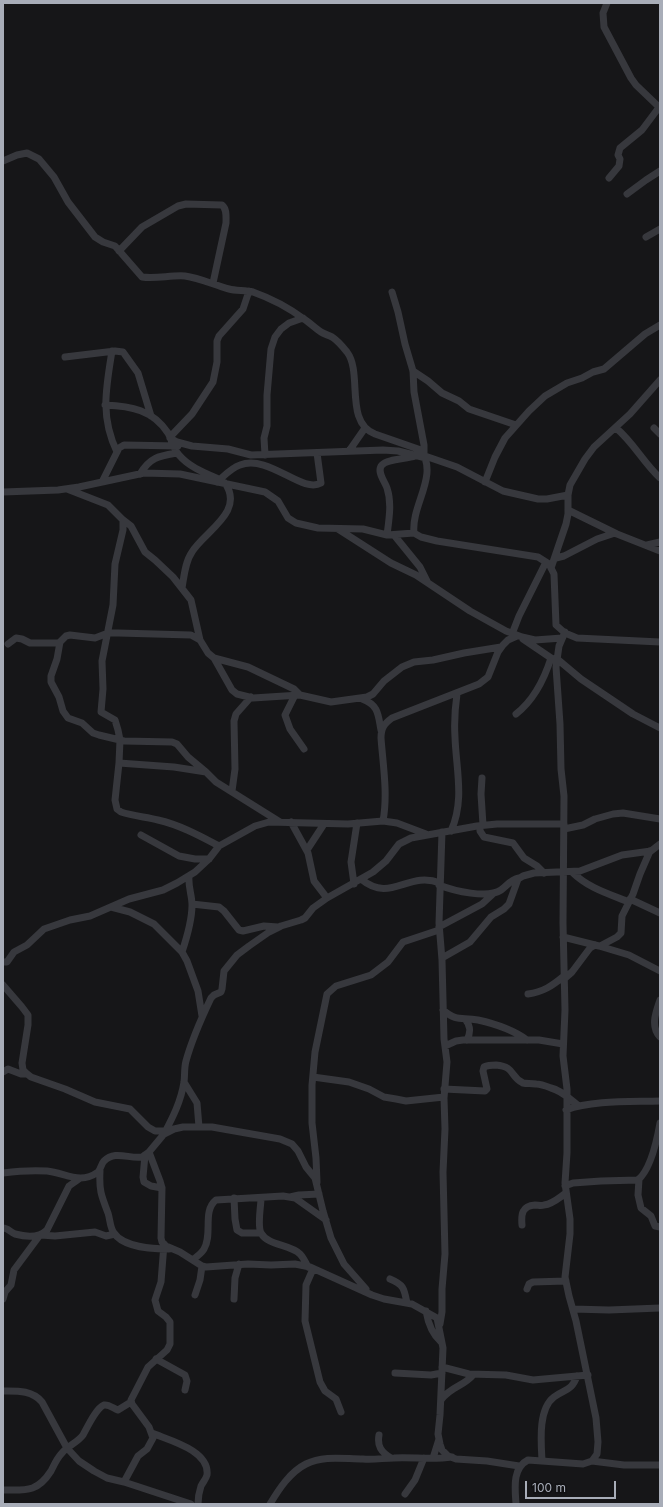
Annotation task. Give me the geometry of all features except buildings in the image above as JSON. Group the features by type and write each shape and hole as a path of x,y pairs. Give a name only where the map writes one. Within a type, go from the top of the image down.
{"street":[{"path":"607,3 602,19 604,27 631,78 636,85 660,106 642,130 620,148 618,155 620,159 619,166 609,178"},
{"path":"3,161 11,157 27,153 39,159 54,177 68,202 95,237 103,242 115,246 142,277 152,278 181,276 212,283 229,289 249,291 263,296 303,318 322,333 333,338 348,353 353,367 354,398 359,416 368,432 421,450 425,457"},
{"path":"627,194 660,171"},
{"path":"119,251 142,226 178,206 186,204 222,205 226,214 226,223 212,283"},
{"path":"646,237 660,229"},
{"path":"170,438 192,414 213,382 217,362 217,341 219,336 243,309 249,291"},
{"path":"392,292 413,371 414,392 428,470 414,520 414,533"},
{"path":"265,455 264,438 267,426 267,395 271,349 275,337 281,329 289,323 303,318"},
{"path":"486,482 495,457 505,438 516,425 546,396 567,383 604,369 645,334 660,325"},
{"path":"65,357 112,351 123,352 138,373 150,416"},
{"path":"112,351 105,405 107,424 117,452"},
{"path":"413,371 440,391 469,409 516,425"},
{"path":"551,568 556,558 566,524 570,485 594,447 630,414 660,380"},
{"path":"105,405 129,407 150,416 160,424 170,438 175,450 187,462 221,481 229,488 230,495 227,512 221,521 191,553 182,588"},
{"path":"349,451 365,428"},
{"path":"616,428 640,452 647,465 660,478"},
{"path":"654,428 660,434"},
{"path":"170,438 177,442 192,446 228,449 251,455 398,450 458,467 503,491 524,497 547,499 568,495"},
{"path":"102,482 119,448 124,445 175,450"},
{"path":"140,474 145,466 154,458 175,450 192,446"},
{"path":"221,481 235,467 255,463 273,468 291,479 316,485 321,483 317,453"},
{"path":"415,456 382,464 380,472 390,499 390,535 420,567 429,584"},
{"path":"3,492 67,489 151,472 180,474 221,481 265,492 278,501 288,518 296,523 318,528 363,529 390,535 414,533 436,542 538,557 549,564 554,574 556,592 556,625 563,635"},
{"path":"67,489 108,505 131,526 144,552 155,560 182,588 191,600 200,640 208,653 214,658 232,690 237,694 251,697 298,695 332,702 362,699 373,694 384,681 402,667 414,662 433,660 501,647"},
{"path":"568,510 615,533 660,551"},
{"path":"122,519 123,530 115,564 114,591 110,623 102,661 103,688 101,712 115,720 118,727 120,740 115,800 116,809 121,812 172,824 219,846"},
{"path":"338,529 391,563 416,575 470,611 516,635 555,659 581,679 633,714 660,728"},
{"path":"556,558 564,556 597,539 615,533"},
{"path":"646,545 660,542"},
{"path":"516,635 519,616 546,562"},
{"path":"110,623 118,633"},
{"path":"200,640 191,635 108,633 95,638 70,635 66,636 60,642 57,659 51,676 51,682 59,696 63,711 68,718 82,723 94,733 120,740 172,742 177,744 188,757 216,782 280,822"},
{"path":"381,730 384,724 392,718 457,694 479,684 488,676 501,647 516,635 535,640 563,635 577,638 660,642"},
{"path":"516,714 528,704 533,697 555,659 563,635"},
{"path":"8,644 16,638 33,644 60,642"},
{"path":"214,658 248,667 294,689 298,695"},
{"path":"555,659 561,749 560,769 564,796 563,937 565,1010 563,1056 566,1095 567,1153 565,1175 570,1219 566,1281 588,1375 596,1418 598,1442 597,1454 592,1462"},
{"path":"451,831 456,820 459,798 454,724 457,694"},
{"path":"298,695 285,715 290,729 304,749"},
{"path":"232,791 235,769 234,721 236,714 251,697"},
{"path":"362,699 368,701 375,707 378,713 381,730 385,788 385,809 383,821"},
{"path":"119,763 179,768 206,772"},
{"path":"482,778 482,826 480,831 484,837 513,843 524,858 537,866 544,873"},
{"path":"433,1458 439,1439 442,1370 441,1342 437,1318 426,1311 407,1303 384,1299 372,1295 310,1268 295,1264 239,1264 206,1267 174,1249 164,1247 152,1249 140,1247 123,1240 113,1233 101,1197 99,1184 100,1171 104,1162 111,1157 121,1155 139,1158 147,1154 165,1132 174,1115 184,1082 186,1061 202,1016 211,998 222,989 224,971 229,964 260,936 278,927 305,918 313,908 327,898 373,872 386,861 399,844 411,838 426,834 482,826 583,825 595,819 623,813 660,819"},
{"path":"3,962 9,961 14,952 27,945 44,929 70,920 90,916 129,900 163,890 188,876 209,859 219,846 255,826 269,822 324,824 383,821 397,823 426,834"},
{"path":"291,822 307,850 314,881 327,898"},
{"path":"354,884 351,862 357,823"},
{"path":"307,850 324,824"},
{"path":"439,1325 442,1312 445,1254 444,1165 446,1129 444,1093 447,1070 443,1010 442,958 439,929 442,832"},
{"path":"142,835 179,856 194,859 209,859"},
{"path":"528,994 545,990 553,986 572,972 590,948 614,939 621,933 622,916 630,901 650,852 660,844"},
{"path":"362,879 370,886 384,889 417,880 428,880 449,889 478,894 494,893 502,890 510,881 534,873 572,872 587,869 622,855 650,852"},
{"path":"572,872 580,880 590,886 660,913"},
{"path":"182,952 188,935 192,904 188,876"},
{"path":"442,958 470,942 490,917 504,909 509,904 519,878"},
{"path":"372,1295 344,1264 331,1238 317,1183 312,1123 312,1077 324,1000 330,990 336,986 371,976 388,962 402,942 439,929 482,904 494,893"},
{"path":"192,904 219,907 239,930 243,931 264,926 278,927"},
{"path":"111,907 130,912 154,924 182,952 198,991 202,1016"},
{"path":"563,937 597,945 618,952 646,963 660,971"},
{"path":"614,939 614,946 618,952"},
{"path":"3,985 28,1015 28,1025 22,1063 23,1070 31,1077 95,1102 130,1109 148,1127 155,1131 165,1132 183,1127 212,1127 280,1139 292,1144 298,1151 306,1167 317,1183"},
{"path":"660,1000 654,1026 656,1032 660,1036"},
{"path":"443,1010 450,1016 456,1018 480,1020 513,1030 527,1040"},
{"path":"465,1019 470,1028 470,1033 466,1040"},
{"path":"445,1046 456,1041 466,1040 539,1040 563,1044"},
{"path":"312,1077 349,1082 369,1089 384,1097 406,1101 444,1093 485,1091 486,1085 483,1069 485,1066 490,1065 507,1067 517,1078 525,1083 544,1086 566,1095 579,1106"},
{"path":"3,1072 10,1070 21,1074 27,1074"},
{"path":"184,1082 197,1103 199,1127"},
{"path":"566,1110 579,1106 660,1101"},
{"path":"660,1123 648,1164 639,1179 638,1195 641,1208 652,1219 655,1226 660,1227"},
{"path":"147,1154 143,1177 144,1182 151,1186 162,1188"},
{"path":"124,1482 138,1456 147,1449 152,1441 152,1433 149,1427 132,1402 134,1393 150,1364 167,1350 170,1344 170,1322 158,1311 155,1300 162,1282 164,1247 161,1238 162,1188 147,1154"},
{"path":"4,1172 50,1172 62,1174 72,1178 81,1178 95,1175 100,1171"},
{"path":"3,1299 5,1292 11,1285 14,1270 41,1235 47,1230 69,1186 81,1178"},
{"path":"522,1225 521,1215 526,1207 544,1205 552,1202 573,1183 639,1179"},
{"path":"289,1197 319,1194"},
{"path":"193,1260 204,1250 207,1244 210,1207 216,1200 283,1196 295,1198 326,1220"},
{"path":"234,1198 237,1230 242,1233 261,1233"},
{"path":"261,1198 261,1233 264,1237 273,1242 295,1250 300,1254 310,1268 306,1285 304,1321 320,1382 325,1391 336,1399 341,1412"},
{"path":"3,1228 14,1234 32,1236 55,1236 95,1232 106,1236 115,1234"},
{"path":"234,1299 235,1278 239,1264"},
{"path":"195,1296 200,1280 202,1266"},
{"path":"390,1278 400,1282 407,1303"},
{"path":"527,1289 529,1284 533,1282 566,1281"},
{"path":"573,1309 609,1310 660,1308"},
{"path":"426,1311 431,1329 441,1342"},
{"path":"156,1359 185,1375 188,1381 185,1390"},
{"path":"395,1373 431,1375 442,1370 473,1375 515,1376 533,1380 588,1375"},
{"path":"441,1401 450,1389 467,1382 473,1375"},
{"path":"542,1460 542,1422 546,1409 554,1397 573,1386 577,1376"},
{"path":"3,1391 18,1391 37,1397 42,1402 67,1448 94,1471 107,1478 124,1482 191,1504"},
{"path":"3,1490 26,1490 32,1489 38,1485 50,1472 55,1462 67,1448 82,1437 90,1421 102,1406 107,1405 118,1410 132,1402"},
{"path":"152,1433 186,1446 203,1461 206,1467 206,1477 201,1487 198,1504"},
{"path":"380,1435 378,1441 380,1449 391,1458"},
{"path":"439,1439 442,1450 448,1456 452,1457"},
{"path":"270,1504 291,1475 306,1464 323,1458 365,1460 452,1457 519,1466"},
{"path":"405,1494 415,1480 424,1458"},
{"path":"516,1504 515,1489 517,1472 519,1466 528,1460 583,1464 592,1462 660,1465"}]}
